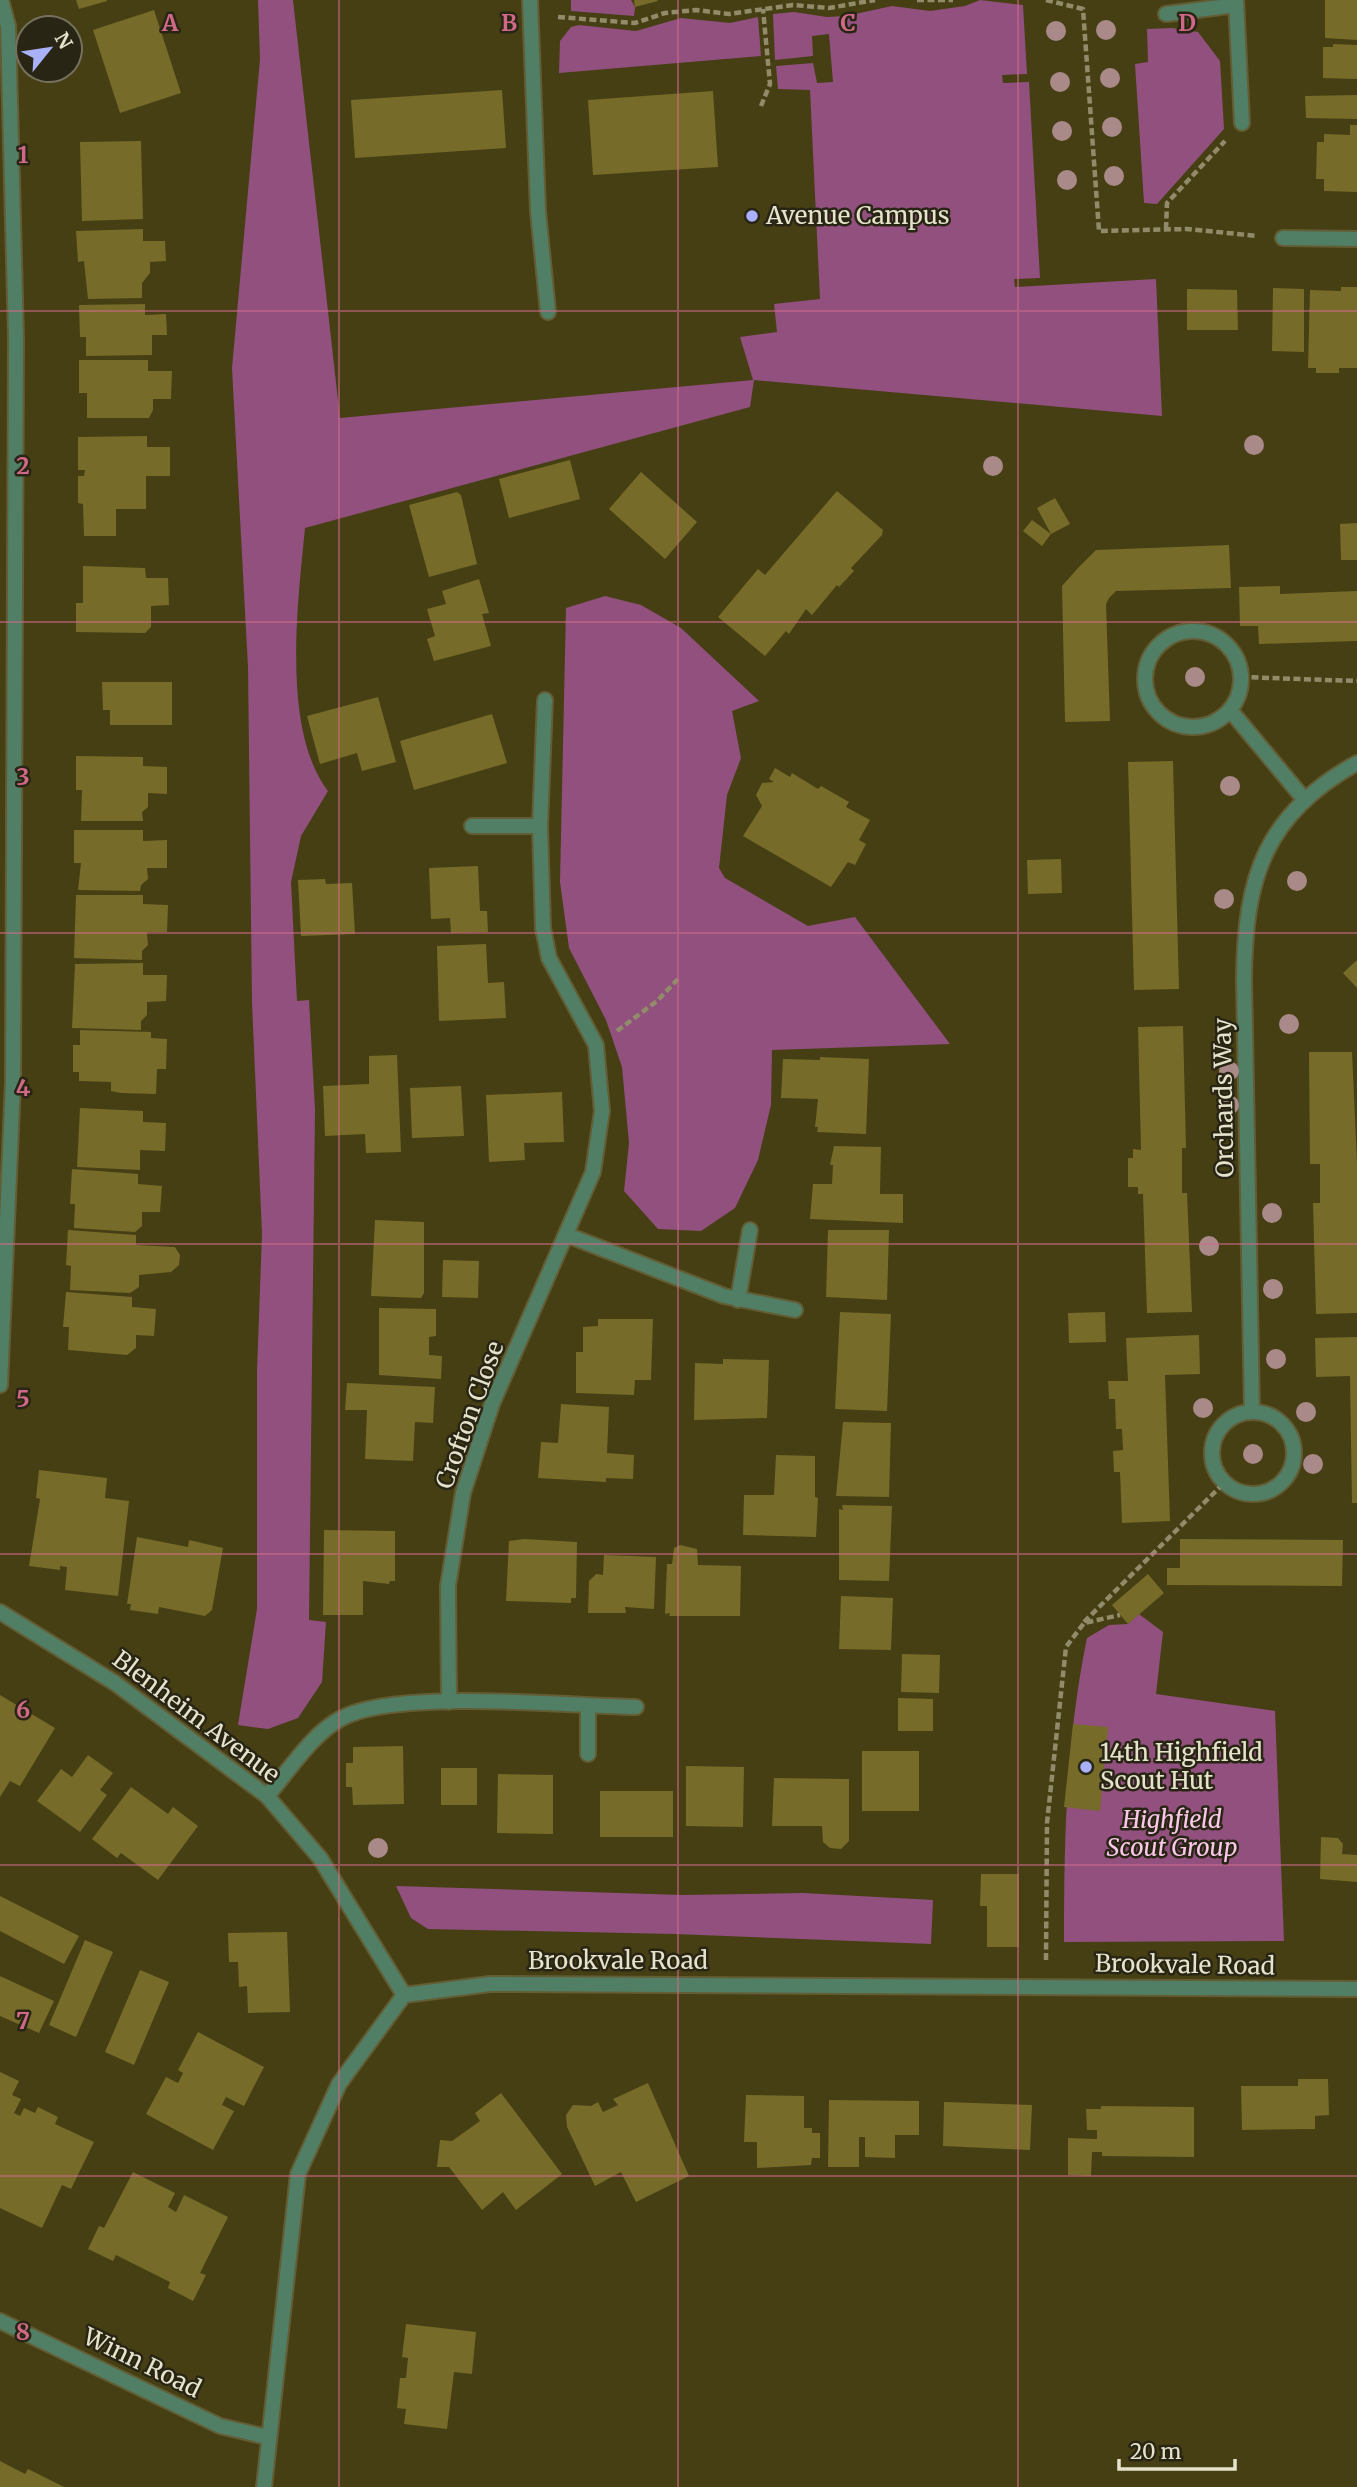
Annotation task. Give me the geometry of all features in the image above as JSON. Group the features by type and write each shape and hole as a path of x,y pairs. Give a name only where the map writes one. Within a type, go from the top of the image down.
{"street":[{"path":"0,1385 7,1079 16,338 8,26 1,0"},
{"path":"530,0 538,211 548,312"},
{"path":"1166,14 1236,3 1242,123"},
{"path":"1283,238 1357,239"},
{"path":"1193,630 1212,634 1228,645 1237,660 1241,677 1239,695 1230,710 1214,723 1195,727 1176,724 1160,714 1148,698 1144,679 1148,659 1159,644 1175,634 1193,630"},
{"name":"Crofton Close","path":"449,1702 449,1586 463,1493 492,1404 593,1172 602,1111 596,1045 550,958 543,928 540,826 545,700"},
{"path":"1230,710 1304,799"},
{"name":"Orchards Way","path":"1252,1412 1244,942 1248,908 1267,851 1293,808 1357,763"},
{"path":"472,826 540,826"},
{"path":"738,1300 750,1230"},
{"path":"567,1235 738,1300 795,1310"},
{"path":"1252,1412 1273,1418 1288,1433 1293,1455 1291,1466 1280,1483 1263,1493 1244,1493 1225,1482 1214,1467 1212,1456 1215,1436 1235,1416 1252,1412"},
{"name":"Blenheim Avenue","path":"0,1612 116,1683 267,1796 320,1858 404,1994"},
{"path":"267,1796 338,1719 366,1708 449,1702 636,1707"},
{"path":"588,1706 588,1754"},
{"name":"Brookvale Road","path":"404,1994 490,1984 1357,1989"},
{"path":"264,2487 267,2437 298,2174 340,2084 404,1994"},
{"name":"Winn Road","path":"0,2321 220,2427 267,2437"}],"path":[{"path":"531,17 574,16 635,23 665,13 696,10 730,15 793,5 829,8 875,0"},
{"path":"917,0 953,0"},
{"path":"1045,0 1083,9 1099,231 1166,229 1283,238"},
{"path":"761,106 770,85 763,9"},
{"path":"1166,229 1167,203 1242,123"},
{"path":"1241,677 1357,681"},
{"path":"596,1045 657,1001 678,979"},
{"path":"1046,1986 1047,1823 1066,1647 1084,1623 1225,1482"},
{"path":"1084,1623 1120,1615"}],"green space":[{"path":"258,0 293,0 340,418 753,380 740,337 777,332 774,304 820,299 810,90 778,89 776,66 813,63 817,83 833,82 829,34 812,36 813,56 775,60 773,14 794,12 827,17 846,16 892,6 930,11 965,6 980,0 1023,5 1027,74 1002,75 1003,83 1029,82 1040,278 1014,279 1015,287 1156,279 1162,416 754,380 750,407 305,528 297,628 298,700 313,765 328,791 301,836 291,882 297,1001 309,1000 315,1109 309,1620 326,1622 322,1682 298,1718 268,1729 238,1725 257,1609 257,1371 262,1234 252,1002 248,667 232,368 260,59"},
{"path":"571,0 631,0 635,7 634,16 571,11"},
{"path":"758,17 761,56 559,73 560,41 571,27 579,25 636,31 681,18 730,23"},
{"path":"1172,28 1198,32 1220,61 1224,129 1157,204 1144,203 1135,64 1148,62 1147,29"},
{"path":"605,596 641,605 681,628 759,701 732,711 741,758 727,795 719,868 725,878 808,926 855,917 950,1044 772,1050 771,1105 758,1160 735,1208 701,1231 658,1229 624,1191 629,1143 622,1067 606,1020 569,948 560,882 566,608"},
{"name":"Highfield Scout Group","path":"1139,1614 1163,1632 1156,1694 1275,1711 1284,1941 1064,1942 1070,1752 1087,1638 1109,1625 1128,1624"},
{"path":"396,1886 682,1895 803,1893 933,1900 931,1944 675,1934 428,1929 411,1918"}],"building":[{"path":"76,0 107,0 107,1 79,9"},
{"path":"634,0 657,0 658,1 635,7"},
{"path":"1325,0 1357,0 1357,40 1325,38"},
{"path":"154,10 181,93 120,113 93,30"},
{"path":"1333,44 1357,45 1357,79 1323,78 1323,47 1333,47"},
{"path":"502,90 506,148 355,158 351,100"},
{"path":"713,91 718,167 593,175 588,100"},
{"path":"1357,95 1357,119 1306,118 1305,96"},
{"path":"1350,125 1357,125 1357,192 1324,191 1324,179 1316,179 1317,142 1324,142 1324,134 1350,135"},
{"path":"141,141 143,219 82,221 80,142"},
{"path":"143,229 143,241 165,241 166,261 150,262 150,273 142,283 142,298 88,299 84,261 78,262 76,231"},
{"path":"1341,287 1357,287 1357,368 1339,368 1339,373 1316,373 1316,368 1308,368 1310,290 1341,291"},
{"path":"1273,288 1304,289 1304,352 1272,351"},
{"path":"1187,289 1237,290 1238,330 1187,330"},
{"path":"145,304 145,315 166,314 167,335 152,335 152,355 86,356 86,337 80,337 79,305"},
{"path":"79,360 148,360 148,371 172,371 171,399 153,399 153,410 149,418 87,418 87,393 79,393"},
{"path":"147,436 147,447 170,447 170,476 146,476 146,509 116,509 116,536 84,536 83,504 78,503 78,476 84,476 85,470 78,470 78,437"},
{"path":"570,460 580,499 509,518 499,479"},
{"path":"641,472 697,522 665,559 609,509"},
{"path":"837,491 883,530 882,535 851,568 854,571 839,587 837,585 812,615 806,609 789,634 786,631 765,656 718,617 758,569 765,575"},
{"path":"457,492 461,495 477,564 429,577 409,505"},
{"path":"1055,498 1070,524 1051,534 1037,508"},
{"path":"1032,520 1051,534 1042,546 1023,531"},
{"path":"1357,523 1357,560 1341,560 1340,524"},
{"path":"1229,545 1231,588 1116,591 1109,598 1106,604 1110,721 1065,722 1062,586 1078,568 1096,550"},
{"path":"83,566 145,568 146,578 168,578 169,605 151,606 151,627 145,633 76,632 76,603 83,603"},
{"path":"479,579 489,613 482,614 491,646 434,661 427,639 435,636 427,609 446,604 442,591"},
{"path":"1280,586 1280,594 1357,591 1357,641 1259,644 1258,626 1240,626 1239,587"},
{"path":"102,682 172,682 172,725 110,725 110,710 103,710"},
{"path":"378,697 396,762 362,771 357,753 320,764 307,716"},
{"path":"492,714 507,763 414,790 400,741"},
{"path":"76,756 143,757 143,766 167,767 167,794 148,793 148,807 142,812 143,821 81,821 82,790 76,790"},
{"path":"1173,761 1179,989 1134,990 1128,762"},
{"path":"775,768 790,777 792,773 818,789 821,786 849,802 846,807 870,820 859,840 866,844 855,865 848,862 831,887 743,836 762,806 756,795 762,783 774,782 769,779"},
{"path":"74,830 143,830 143,841 167,840 167,868 147,868 148,879 141,885 140,891 78,890 81,863 74,863"},
{"path":"1061,859 1062,893 1028,894 1027,860"},
{"path":"478,866 480,911 487,911 488,932 451,933 450,918 431,919 429,868"},
{"path":"325,879 326,884 352,883 355,934 301,936 298,880"},
{"path":"76,895 143,895 143,904 168,905 167,932 147,932 148,945 142,951 142,960 74,958"},
{"path":"486,944 488,983 504,982 506,1018 439,1021 437,946"},
{"path":"1357,960 1357,988 1343,973"},
{"path":"143,963 143,975 167,975 166,1001 147,1002 147,1015 141,1021 141,1030 72,1028 75,964"},
{"path":"1183,1026 1186,1148 1182,1148 1182,1193 1187,1193 1192,1312 1147,1313 1143,1194 1138,1194 1138,1187 1128,1187 1128,1158 1133,1158 1133,1149 1141,1150 1138,1027"},
{"path":"80,1030 151,1032 151,1038 167,1039 166,1069 157,1069 156,1094 121,1093 111,1091 111,1082 79,1081 79,1072 73,1072 73,1045 80,1045"},
{"path":"1309,1052 1352,1052 1357,1163 1357,1313 1316,1314 1313,1203 1320,1203 1320,1164 1310,1164"},
{"path":"397,1055 401,1152 366,1153 365,1134 325,1136 323,1086 369,1084 369,1056"},
{"path":"820,1057 869,1059 866,1134 817,1132 818,1127 815,1127 818,1099 781,1098 783,1059 820,1060"},
{"path":"461,1086 464,1136 412,1138 410,1088"},
{"path":"562,1092 564,1142 524,1143 525,1160 489,1162 486,1095"},
{"path":"80,1108 143,1111 143,1122 166,1123 165,1151 140,1150 140,1170 77,1167"},
{"path":"834,1146 881,1147 880,1194 903,1194 903,1223 810,1219 813,1184 832,1184 833,1165 830,1165"},
{"path":"72,1169 138,1174 138,1184 162,1186 160,1212 142,1212 142,1226 135,1232 74,1228 75,1204 70,1204"},
{"path":"375,1220 424,1222 424,1293 421,1298 371,1296"},
{"path":"68,1230 136,1235 136,1245 175,1247 180,1255 179,1265 171,1272 139,1275 139,1287 130,1293 70,1290 71,1266 66,1265"},
{"path":"828,1230 889,1230 887,1300 826,1297"},
{"path":"443,1260 479,1261 478,1298 442,1297"},
{"path":"66,1292 132,1297 132,1307 156,1309 154,1336 136,1335 136,1348 127,1355 68,1350 69,1327 63,1327"},
{"path":"379,1308 436,1309 436,1336 429,1337 429,1355 442,1356 441,1379 379,1375"},
{"path":"840,1312 891,1314 887,1411 835,1409"},
{"path":"1105,1312 1106,1342 1069,1343 1068,1313"},
{"path":"598,1319 653,1319 651,1380 635,1380 634,1395 576,1393 576,1352 583,1352 583,1327 598,1326"},
{"path":"1199,1335 1200,1374 1165,1375 1170,1521 1122,1523 1120,1472 1114,1472 1113,1451 1123,1450 1122,1429 1116,1429 1115,1399 1109,1399 1108,1381 1128,1381 1126,1338"},
{"path":"1357,1337 1357,1503 1352,1503 1350,1376 1316,1377 1315,1338"},
{"path":"723,1359 769,1360 767,1418 694,1420 695,1363 723,1364"},
{"path":"347,1383 435,1387 433,1423 415,1422 413,1461 365,1459 367,1410 345,1410"},
{"path":"561,1404 609,1407 607,1453 634,1455 633,1479 606,1478 606,1482 538,1478 541,1442 558,1443"},
{"path":"843,1422 891,1423 889,1497 836,1496"},
{"path":"776,1455 815,1456 815,1497 818,1498 816,1537 743,1535 744,1495 774,1495"},
{"path":"39,1470 107,1478 105,1498 129,1501 118,1596 65,1590 67,1567 60,1566 60,1570 29,1566 40,1499 36,1498"},
{"path":"842,1505 892,1506 889,1581 839,1580 839,1509 843,1510"},
{"path":"324,1530 395,1531 395,1581 390,1581 389,1584 363,1581 363,1615 323,1615"},
{"path":"137,1537 188,1547 189,1540 223,1548 212,1610 205,1616 159,1607 158,1614 130,1610 131,1604 127,1604"},
{"path":"524,1539 577,1542 576,1598 571,1598 571,1603 506,1601 509,1541"},
{"path":"1180,1539 1343,1540 1342,1586 1167,1585 1167,1568 1180,1568"},
{"path":"680,1545 697,1549 698,1565 741,1566 740,1616 665,1614 667,1564 672,1564 674,1548"},
{"path":"604,1555 656,1557 654,1609 625,1607 626,1613 588,1613 589,1581 596,1574 603,1575"},
{"path":"1148,1574 1164,1593 1128,1624 1112,1605"},
{"path":"841,1596 893,1598 891,1650 839,1649"},
{"path":"902,1654 940,1655 939,1693 901,1692"},
{"path":"0,1695 55,1728 20,1786 10,1781 0,1797"},
{"path":"898,1698 933,1699 933,1731 898,1731"},
{"name":"14th Highfield Scout Hut","path":"1073,1724 1108,1727 1100,1811 1064,1807"},
{"path":"403,1746 404,1804 353,1805 352,1787 346,1787 346,1763 353,1763 353,1747"},
{"path":"862,1751 919,1751 919,1811 862,1811"},
{"path":"88,1755 113,1773 100,1790 107,1795 80,1832 37,1801 61,1769 72,1777"},
{"path":"686,1766 744,1767 743,1827 686,1826"},
{"path":"441,1768 477,1768 477,1805 441,1805"},
{"path":"498,1774 553,1775 553,1834 497,1833"},
{"path":"774,1778 849,1779 849,1841 841,1849 830,1848 823,1842 822,1826 772,1826"},
{"path":"131,1787 168,1814 173,1807 198,1826 158,1880 121,1853 117,1858 92,1839"},
{"path":"600,1791 673,1791 673,1837 600,1837"},
{"path":"1321,1837 1338,1838 1343,1844 1342,1854 1357,1855 1357,1882 1320,1879"},
{"path":"981,1874 1019,1874 1019,1947 987,1947 987,1906 980,1906"},
{"path":"0,1896 79,1936 64,1964 0,1931"},
{"path":"287,1932 290,2012 248,2013 247,1986 239,1987 238,1962 229,1962 228,1933"},
{"path":"85,1940 113,1952 76,2037 49,2025"},
{"path":"140,1970 169,1982 134,2065 105,2052"},
{"path":"0,1976 54,2001 39,2033 0,2016"},
{"path":"198,2032 264,2067 244,2106 226,2097 222,2105 234,2111 213,2150 146,2114 166,2077 178,2083 183,2073 178,2070"},
{"path":"0,2072 19,2081 12,2095 21,2099 14,2113 20,2116 24,2108 35,2113 38,2107 58,2117 55,2124 94,2142 71,2189 62,2185 42,2228 0,2208"},
{"path":"1298,2079 1328,2079 1329,2115 1315,2116 1315,2129 1242,2130 1241,2086 1298,2086"},
{"path":"648,2083 689,2176 636,2202 621,2172 595,2186 567,2127 566,2115 573,2105 591,2106 598,2102 603,2112 618,2105 613,2099"},
{"path":"501,2093 562,2174 516,2210 503,2192 482,2210 449,2167 437,2167 440,2140 452,2141 480,2121 475,2113"},
{"path":"746,2095 804,2096 804,2128 812,2128 812,2133 820,2133 820,2158 812,2158 811,2165 757,2168 757,2142 744,2142"},
{"path":"829,2100 919,2101 919,2135 895,2135 895,2158 865,2157 865,2137 859,2137 859,2167 828,2167"},
{"path":"944,2102 1032,2105 1030,2150 943,2146"},
{"path":"1101,2106 1194,2107 1194,2157 1102,2156 1102,2152 1092,2152 1091,2176 1068,2175 1068,2138 1097,2139 1097,2130 1087,2130 1086,2109 1101,2109"},
{"path":"133,2172 175,2193 168,2207 176,2212 184,2195 228,2217 200,2273 206,2275 193,2301 168,2288 170,2282 116,2255 113,2261 88,2249 99,2226 104,2228"},
{"path":"406,2324 476,2332 472,2374 454,2372 447,2429 404,2424 406,2409 397,2408 400,2378 406,2378 408,2358 402,2357"},
{"path":"0,2461 25,2474 28,2469 64,2487 0,2487"}],"place":[{"name":"Avenue Campus","path":"752,216"},
{"name":"14th Highfield Scout Hut","path":"1086,1767"}]}
